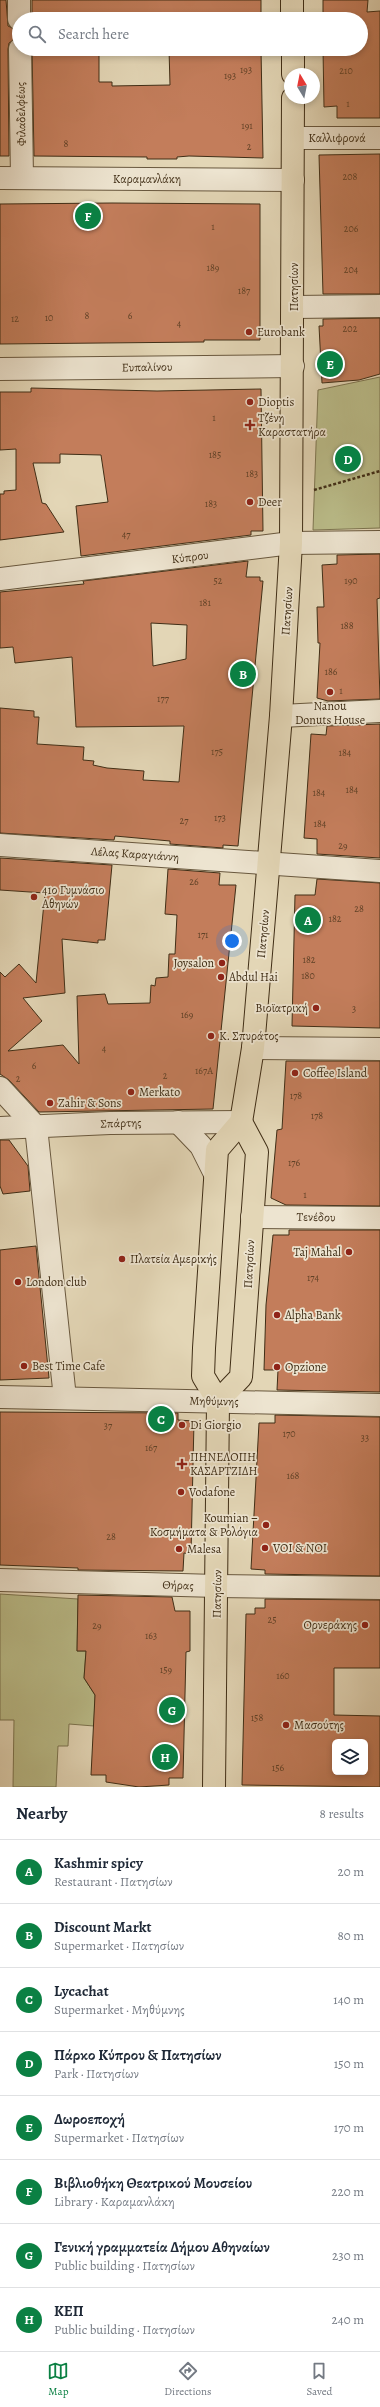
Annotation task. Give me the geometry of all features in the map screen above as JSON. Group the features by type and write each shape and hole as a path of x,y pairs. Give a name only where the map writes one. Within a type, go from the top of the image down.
{"main road":[{"path":"292,0 292,12"},
{"path":"292,56 293,68"},
{"name":"Πατησίων","path":"214,1787 218,1401 241,1377 257,1152 241,1122 253,1048 270,863 281,716 291,543 294,307 293,104"},
{"path":"218,1401 203,1376 215,1174 217,1150 241,1122"}],"street":[{"path":"19,0 19,12"},
{"name":"Φιλαδελφέως","path":"20,56 22,178"},
{"name":"Καλλιφρονά","path":"294,138 380,138"},
{"name":"Καραμανλάκη","path":"0,178 293,180"},
{"path":"294,307 380,306"},
{"name":"Ευπαλίνου","path":"0,369 293,366"},
{"name":"Κύπρου","path":"0,579 291,543 380,542"},
{"path":"281,716 380,711"},
{"name":"Λέλας Καραγιάννη","path":"0,845 380,870"},
{"path":"253,1048 380,1049"},
{"path":"0,1088 36,1127 64,1398"},
{"path":"178,1122 201,1146 215,1174"},
{"name":"Σπάρτης","path":"0,1128 178,1122 241,1122"},
{"name":"Τενέδου","path":"252,1216 380,1218"},
{"name":"Μηθύμνης","path":"0,1397 380,1405"},
{"name":"Θήρας","path":"0,1580 217,1586 380,1588"}],"path":[{"path":"306,493 380,471"}],"green space":[{"path":"380,377 380,528 313,530 318,390"},
{"path":"0,1594 78,1599 77,1651 86,1651 84,1678 95,1695 94,1726 69,1724 68,1746 58,1746 56,1787 13,1787 14,1720 0,1720"}],"building":[{"path":"0,0 6,0 8,26 12,28 12,41 9,43 8,49 9,156 0,156"},
{"path":"32,0 261,0 261,12 32,12"},
{"path":"323,0 368,0 367,12 323,12"},
{"path":"380,11 380,118 337,118 337,106 324,107 323,56 368,56 367,12"},
{"path":"32,56 99,56 99,82 112,82 112,86 170,85 169,56 261,56 263,158 189,156 177,157 177,159 147,159 147,157 34,156"},
{"path":"380,154 380,294 323,294 319,155"},
{"path":"0,204 260,204 260,340 0,344"},
{"path":"380,318 380,374 359,380 322,383 319,326 323,326 323,319"},
{"path":"31,388 157,391 261,389 263,531 251,531 251,535 81,556 76,506 108,502 101,455 60,454 60,463 33,463 42,503 46,504 64,532 0,540 0,494 4,494 4,491 16,490 16,449 0,450 0,392 31,392"},
{"path":"380,554 380,598 377,599 380,699 328,701 317,698 320,643 318,643 317,607 324,607 322,565 337,564 337,555"},
{"path":"248,561 246,577 260,577 260,581 263,581 238,846 223,845 223,848 170,844 170,841 115,836 114,840 0,833 0,708 34,711 34,717 39,717 37,744 84,747 83,760 94,761 93,765 107,768 144,771 143,780 179,782 184,726 76,727 72,657 15,663 13,647 0,648 0,592 84,584 83,581","holes":["151,623 187,625 186,659 153,666"]},
{"path":"380,724 380,858 317,854 317,839 304,838 311,734 326,735 327,726"},
{"path":"0,858 112,865 105,940 98,940 98,943 62,939 65,993 23,998 42,1021 8,1051 63,1045 79,1064 77,996 105,994 108,1004 150,1003 151,985 155,986 156,978 168,977 169,954 175,954 177,915 165,914 168,869 220,873 219,885 236,885 213,1109 39,1112 9,1080 0,1074 0,972 5,977 19,964 36,983 45,893 0,890"},
{"path":"317,879 380,883 380,1028 292,1026 295,895 315,895"},
{"path":"286,1061 380,1061 380,1206 286,1205 271,1198 277,1130 282,1129"},
{"path":"0,1140 9,1140 28,1166 30,1191 3,1194 0,1186"},
{"path":"289,1230 380,1230 380,1392 277,1390 278,1370 264,1370 266,1305 273,1235 289,1235"},
{"path":"36,1246 49,1378 0,1380 0,1250"},
{"path":"0,1412 178,1413 178,1420 194,1421 191,1554 184,1553 183,1571 78,1570 78,1568 0,1565"},
{"path":"275,1415 380,1417 380,1576 265,1574 265,1570 251,1569 259,1423 275,1423"},
{"path":"78,1595 172,1597 175,1611 190,1611 190,1651 186,1652 183,1778 169,1778 169,1785 139,1787 106,1782 106,1775 91,1775 95,1695 84,1678 86,1651 77,1651"},
{"path":"265,1599 380,1600 380,1668 334,1668 334,1715 380,1716 380,1787 242,1785 246,1614 255,1614 255,1608 265,1608"}],"place":[{"name":"Βιβλιοθήκη Θεατρικού Μουσείου","path":"88,216"},
{"name":"Eurobank","path":"249,332"},
{"name":"Δωροεποχή","path":"330,364"},
{"name":"Dioptis","path":"250,402"},
{"name":"Τζένη Καραστατήρα","path":"250,425"},
{"name":"Πάρκο Κύπρου & Πατησίων","path":"348,459"},
{"name":"Deer","path":"250,502"},
{"name":"Discount Markt","path":"243,674"},
{"name":"Nanou Donuts House","path":"330,692"},
{"name":"41ο Γυμνάσιο Αθηνών","path":"34,897"},
{"name":"Kashmir spicy","path":"308,920"},
{"name":"Joysalon","path":"222,963"},
{"name":"Abdul Hai","path":"221,977"},
{"name":"Βιοϊατρική","path":"316,1008"},
{"name":"Κ. Σπυράτος","path":"211,1036"},
{"name":"Coffee Island","path":"295,1073"},
{"name":"Merkato","path":"131,1092"},
{"name":"Zahir & Sons","path":"50,1103"},
{"name":"Taj Mahal","path":"349,1252"},
{"name":"Πλατεία Αμερικής","path":"122,1259"},
{"name":"London club","path":"18,1282"},
{"name":"Alpha Bank","path":"277,1315"},
{"name":"Best Time Cafe","path":"24,1366"},
{"name":"Opzione","path":"277,1367"},
{"name":"Lycachat","path":"161,1419"},
{"name":"Di Giorgio","path":"182,1425"},
{"name":"ΠΗΝΕΛΟΠΗ ΚΑΣΑΡΤΖΙΔΗ","path":"182,1464"},
{"name":"Vodafone","path":"181,1492"},
{"name":"Koumian – Κοσμήματα & Ρολόγια","path":"266,1525"},
{"name":"VOI & NOI","path":"265,1548"},
{"name":"Malesa","path":"179,1549"},
{"name":"Ορνεράκης","path":"365,1625"},
{"name":"Γενική γραμματεία Δήμου Αθηναίων","path":"172,1710"},
{"name":"Μασούτης","path":"286,1725"},
{"name":"ΚΕΠ","path":"165,1757"}]}
